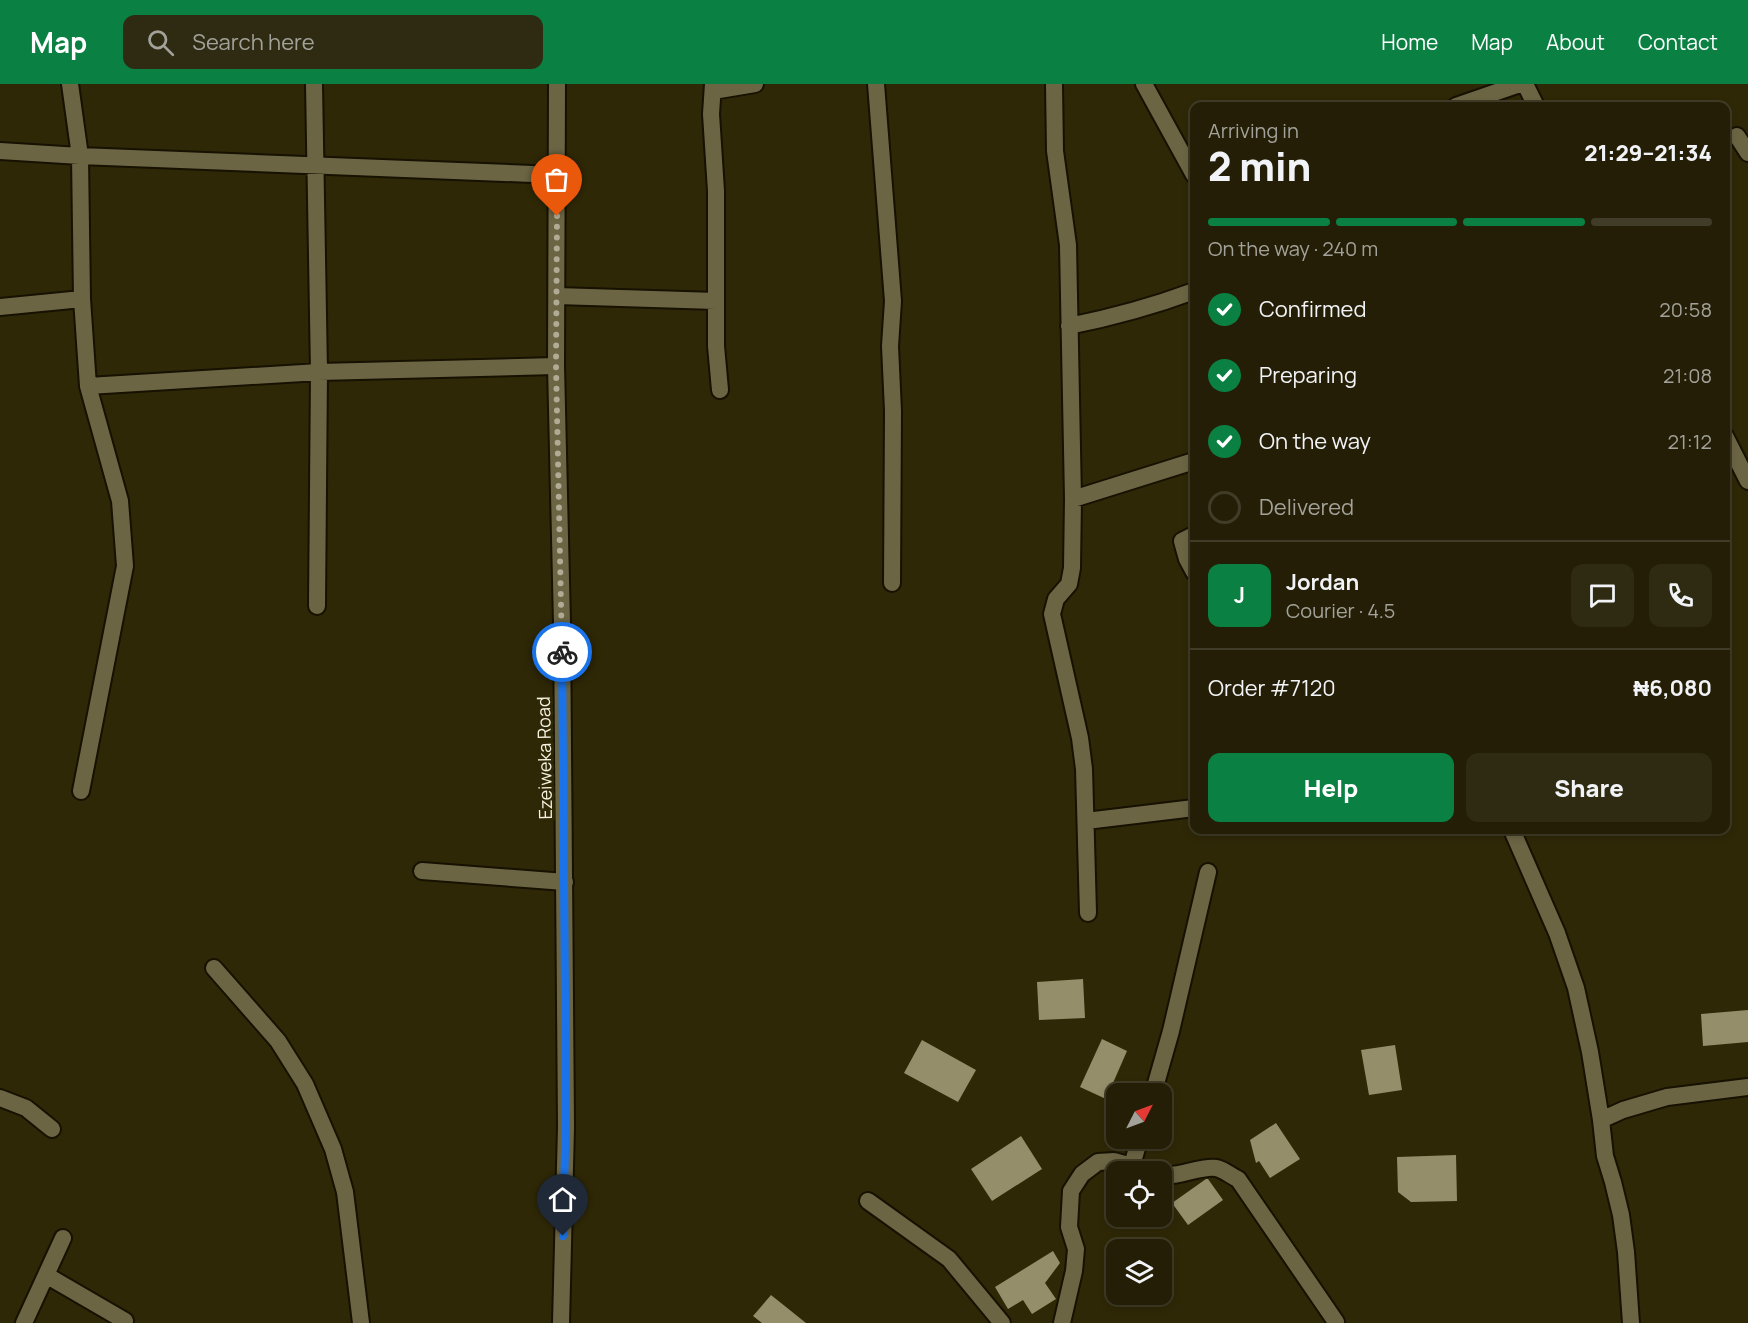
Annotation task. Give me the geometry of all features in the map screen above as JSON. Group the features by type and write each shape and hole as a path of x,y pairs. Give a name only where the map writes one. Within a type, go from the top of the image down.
{"street":[{"path":"70,84 80,156 82,300 88,386 120,501 125,566 81,791"},
{"path":"314,84 319,372 317,606"},
{"name":"Ezeiweka Road","path":"557,84 556,366 565,882 566,1127 561,1323"},
{"path":"720,390 716,346 716,191 711,114 713,87 755,84"},
{"path":"876,84 893,301 890,346 893,411 892,583"},
{"path":"1054,84 1055,151 1068,245 1073,499 1072,568 1069,584 1056,599 1052,614 1080,738 1084,769 1088,913"},
{"path":"1144,84 1190,168"},
{"path":"1468,102 1520,84"},
{"path":"1525,84 1534,102"},
{"path":"1737,136 1748,153"},
{"path":"0,151 557,175"},
{"path":"1070,326 1155,306 1190,293"},
{"path":"557,296 716,301"},
{"path":"0,307 82,300"},
{"path":"88,386 319,372 556,366"},
{"path":"1730,446 1748,480"},
{"path":"1073,499 1190,462"},
{"path":"1190,537 1182,541 1190,565"},
{"path":"1086,821 1190,808"},
{"path":"1514,834 1557,933 1576,988 1590,1052 1605,1156 1614,1182 1621,1215 1631,1323"},
{"path":"422,871 565,882"},
{"path":"1156,1083 1171,1031 1208,872"},
{"path":"214,968 278,1041 304,1084 333,1149 345,1192 361,1323"},
{"path":"1601,1120 1623,1110 1667,1096 1748,1087"},
{"path":"0,1098 26,1108 52,1129"},
{"path":"1062,1323 1074,1271 1076,1249 1069,1227 1071,1191 1082,1174 1098,1162 1106,1162"},
{"path":"1172,1175 1195,1169 1217,1168 1238,1179 1336,1322"},
{"path":"868,1201 949,1259 1002,1323"},
{"path":"24,1323 63,1238"},
{"path":"46,1275 125,1321"}],"building":[{"path":"1083,979 1085,1018 1039,1020 1037,982"},
{"path":"1748,1010 1748,1042 1703,1046 1701,1014"},
{"path":"1102,1039 1127,1051 1113,1083 1106,1083 1106,1099 1080,1087"},
{"path":"922,1040 976,1070 958,1102 904,1073"},
{"path":"1395,1045 1402,1090 1369,1095 1361,1050"},
{"path":"1276,1123 1300,1159 1270,1178 1259,1161 1256,1163 1250,1140"},
{"path":"1021,1136 1042,1169 992,1201 971,1169"},
{"path":"1456,1155 1457,1201 1411,1202 1398,1192 1397,1157"},
{"path":"1206,1179 1223,1200 1188,1225 1172,1203"},
{"path":"1053,1251 1060,1263 1045,1283 1056,1299 1032,1314 1023,1300 1008,1309 995,1287"},
{"path":"771,1295 806,1323 762,1323 753,1316"}],"way so far":[{"path":"557,216 556,366 562,652"}],"route":[{"path":"562,652 566,1105 563,1236"}]}
